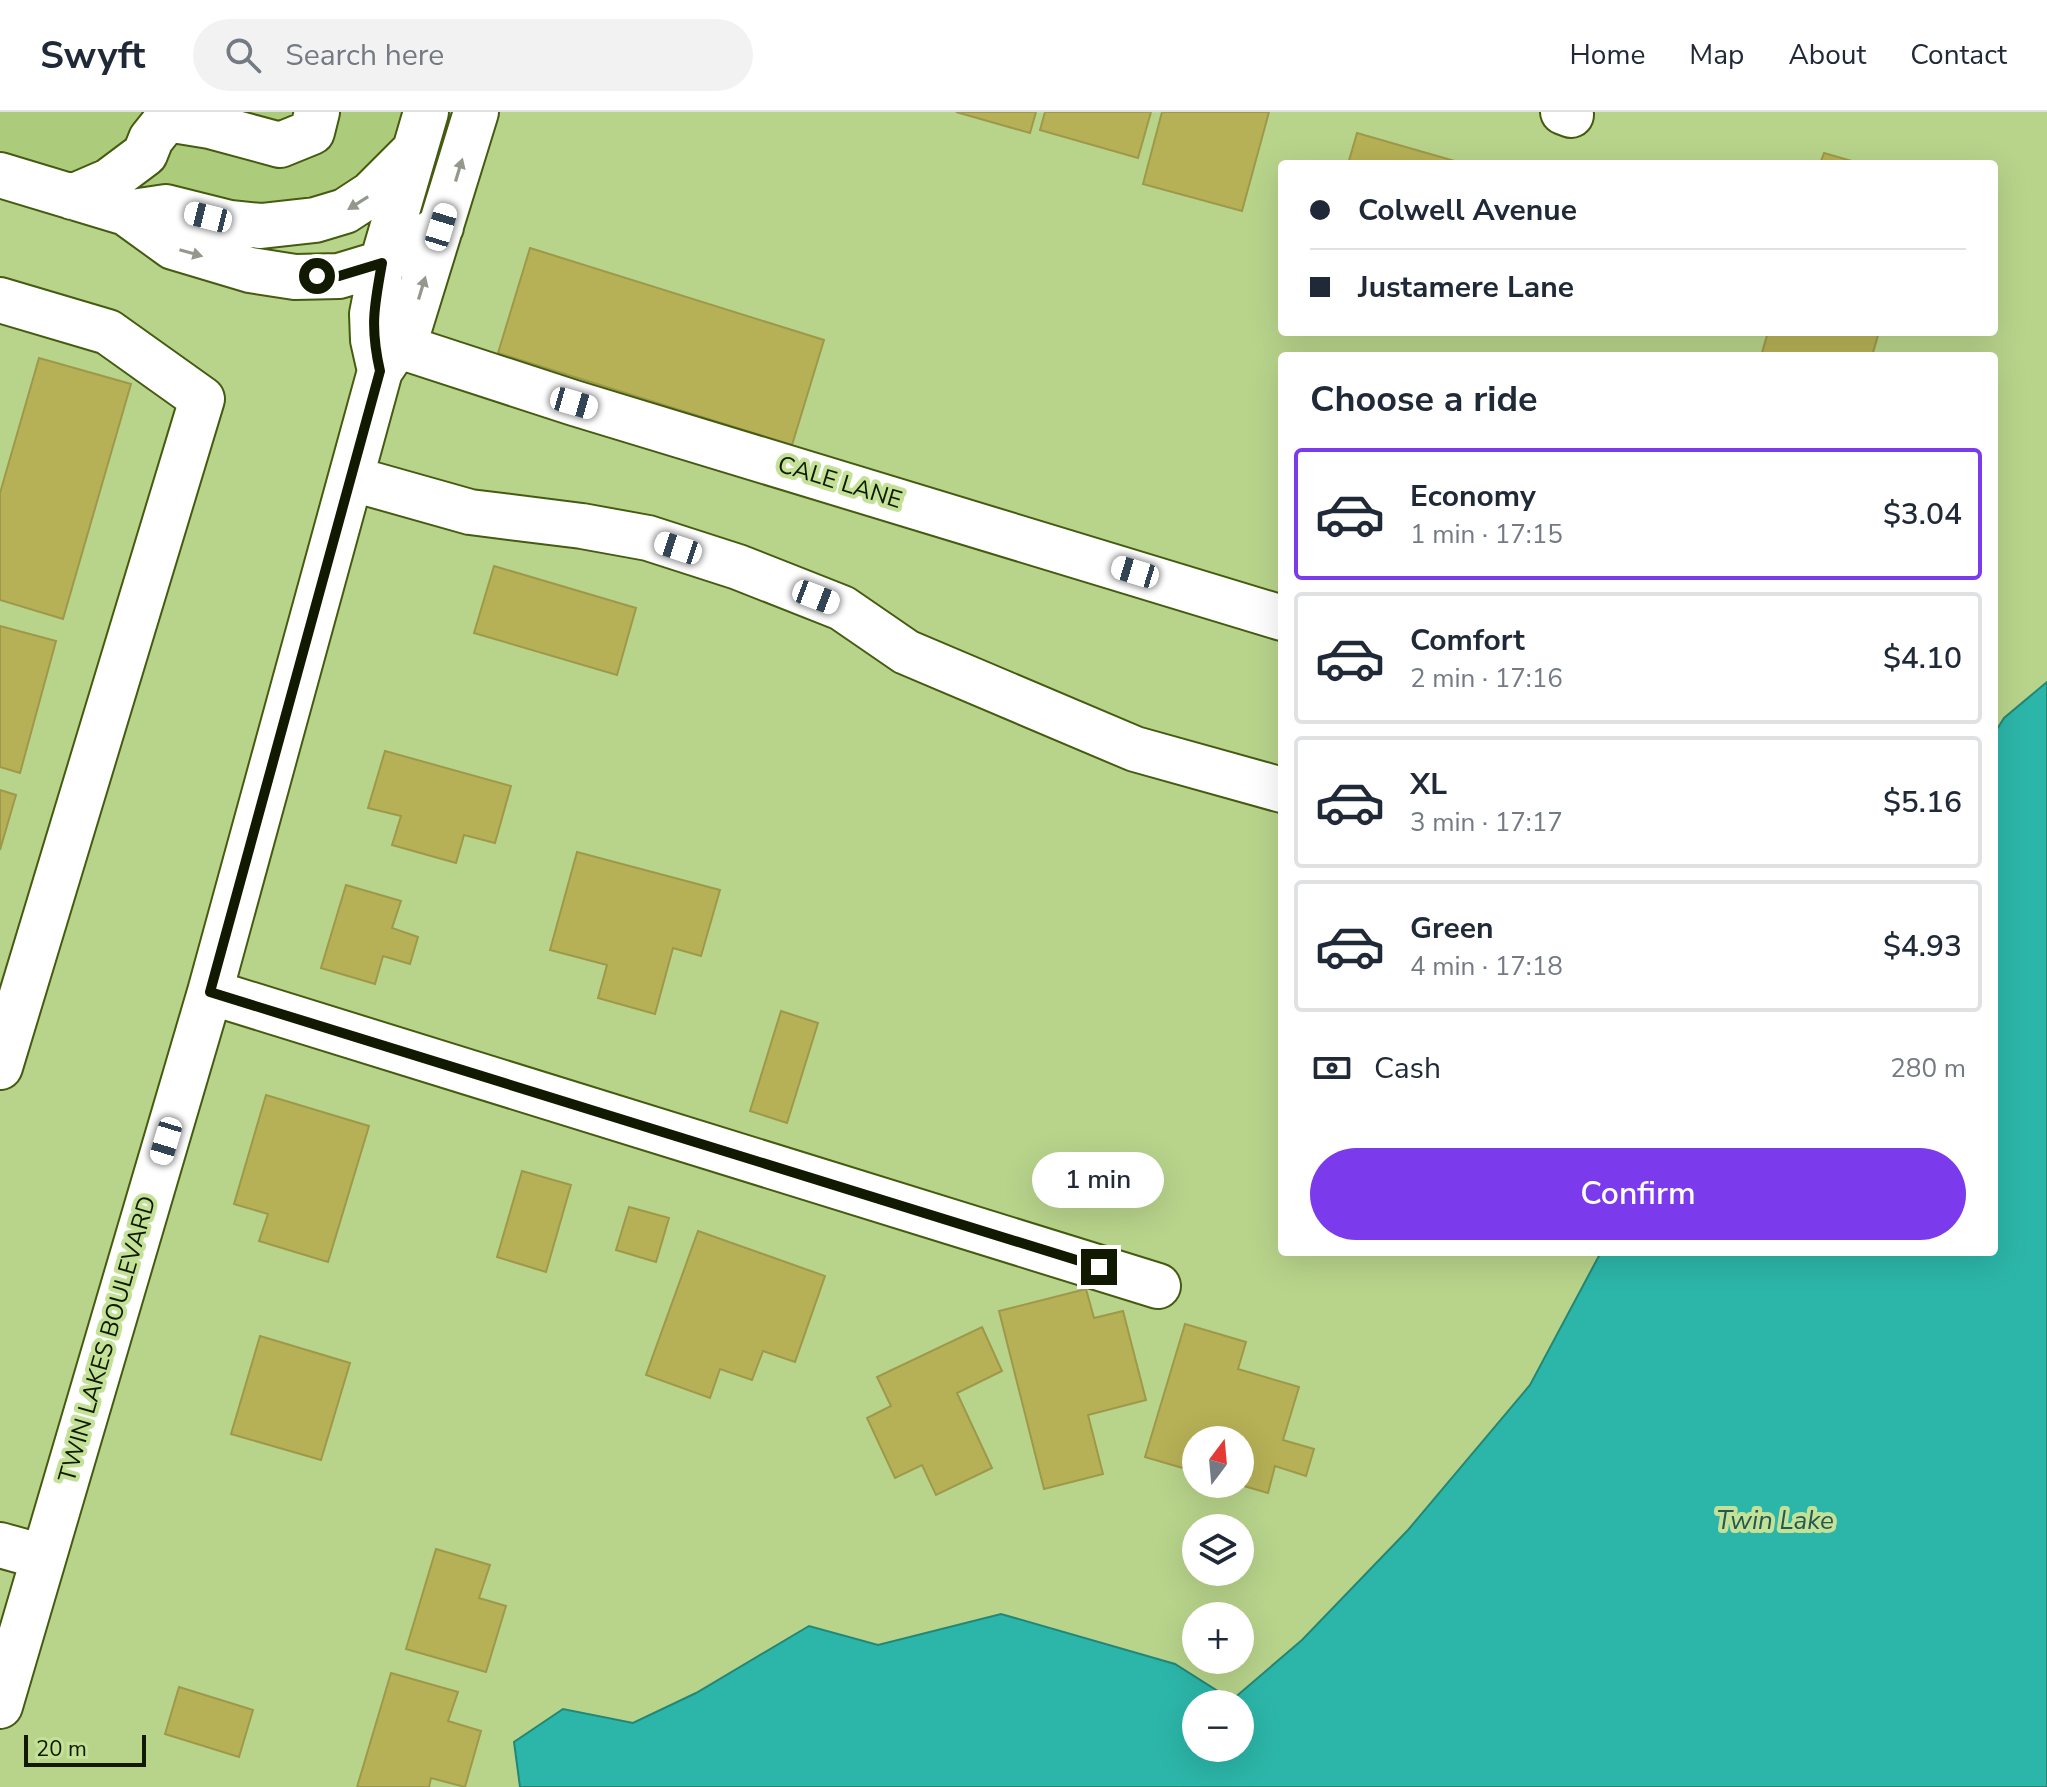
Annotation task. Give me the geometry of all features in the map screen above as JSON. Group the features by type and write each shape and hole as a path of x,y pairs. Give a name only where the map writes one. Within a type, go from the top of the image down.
{"street":[{"path":"317,112 312,132 280,145 210,126 167,119 151,139 145,154 146,210 173,247 250,270 295,277 339,276 382,263 441,227"},
{"name":"TWIN LAKES BOULEVARD","path":"0,1706 210,992 353,479 390,359 410,326 476,112"},
{"path":"0,175 72,197 261,226 315,220 345,211 371,194 420,131"},
{"name":"TWIN LAKES BOULEVARD","path":"390,359 373,340 372,314 382,263 420,131"},
{"path":"72,197 109,181 145,154"},
{"path":"0,300 108,332 202,399 0,1067"},
{"name":"CALE LANE","path":"390,359 574,403 1278,617"},
{"path":"353,479 470,512 648,538 738,567 842,608 906,652 1121,744 1278,789"},
{"path":"210,992 1158,1286"},
{"path":"0,1545 43,1557"}],"shaded area":[{"path":"0,112 404,112 396,138 360,175 339,189 312,197 263,202 187,189 134,189 0,150"}],"water":[{"name":"Twin Lake","path":"2047,682 2047,1787 520,1787 514,1742 563,1709 633,1723 696,1693 809,1626 878,1645 1001,1614 1175,1664 1182,1668 1182,1674 1191,1674 1216,1690 1182,1690 1182,1762 1254,1762 1254,1690 1244,1690 1302,1640 1408,1530 1530,1385 1599,1256 1998,1256 1998,728 2004,718"}],"building":[{"path":"956,112 1036,112 1030,133"},
{"path":"1045,112 1151,112 1138,158 1040,130"},
{"path":"1162,112 1269,112 1242,211 1143,184"},
{"path":"1357,133 1451,160 1349,160"},
{"path":"1824,153 1848,160 1821,160"},
{"path":"530,248 824,340 792,445 498,353"},
{"path":"1767,336 1878,336 1873,352 1762,352"},
{"path":"39,358 131,384 63,619 0,600 0,493"},
{"path":"494,566 636,608 617,675 474,633"},
{"path":"0,626 56,641 20,773 0,767"},
{"path":"385,751 511,786 495,843 464,835 456,863 392,845 401,816 368,808"},
{"path":"0,790 16,795 0,850"},
{"path":"577,852 720,890 701,956 673,948 655,1014 598,998 607,965 550,950"},
{"path":"346,885 401,901 392,928 418,937 410,964 383,956 375,984 321,968"},
{"path":"781,1011 818,1023 787,1123 750,1111"},
{"path":"266,1095 369,1126 328,1262 259,1241 268,1214 234,1204"},
{"path":"522,1171 571,1185 546,1272 497,1257"},
{"path":"629,1207 669,1218 656,1262 616,1250"},
{"path":"698,1231 825,1276 795,1362 763,1351 752,1380 720,1369 710,1398 646,1375"},
{"path":"1086,1289 1094,1318 1123,1311 1146,1400 1088,1415 1103,1474 1044,1489 999,1311"},
{"path":"1185,1324 1246,1342 1238,1369 1299,1387 1283,1440 1314,1449 1306,1476 1275,1466 1268,1493 1254,1489 1254,1426 1182,1426 1182,1468 1145,1457"},
{"path":"982,1327 1002,1371 957,1393 992,1468 936,1495 922,1465 895,1478 867,1418 891,1406 877,1377"},
{"path":"260,1336 350,1363 321,1460 231,1434"},
{"path":"436,1549 490,1565 479,1598 506,1606 486,1672 406,1649"},
{"path":"391,1673 458,1692 448,1721 481,1731 465,1787 431,1778 429,1787 357,1787"},
{"path":"179,1687 253,1710 239,1757 165,1734"}],"route":[{"path":"317,276 339,276 382,263 372,314 373,340 380,371 353,479 210,992 1099,1267"}]}
